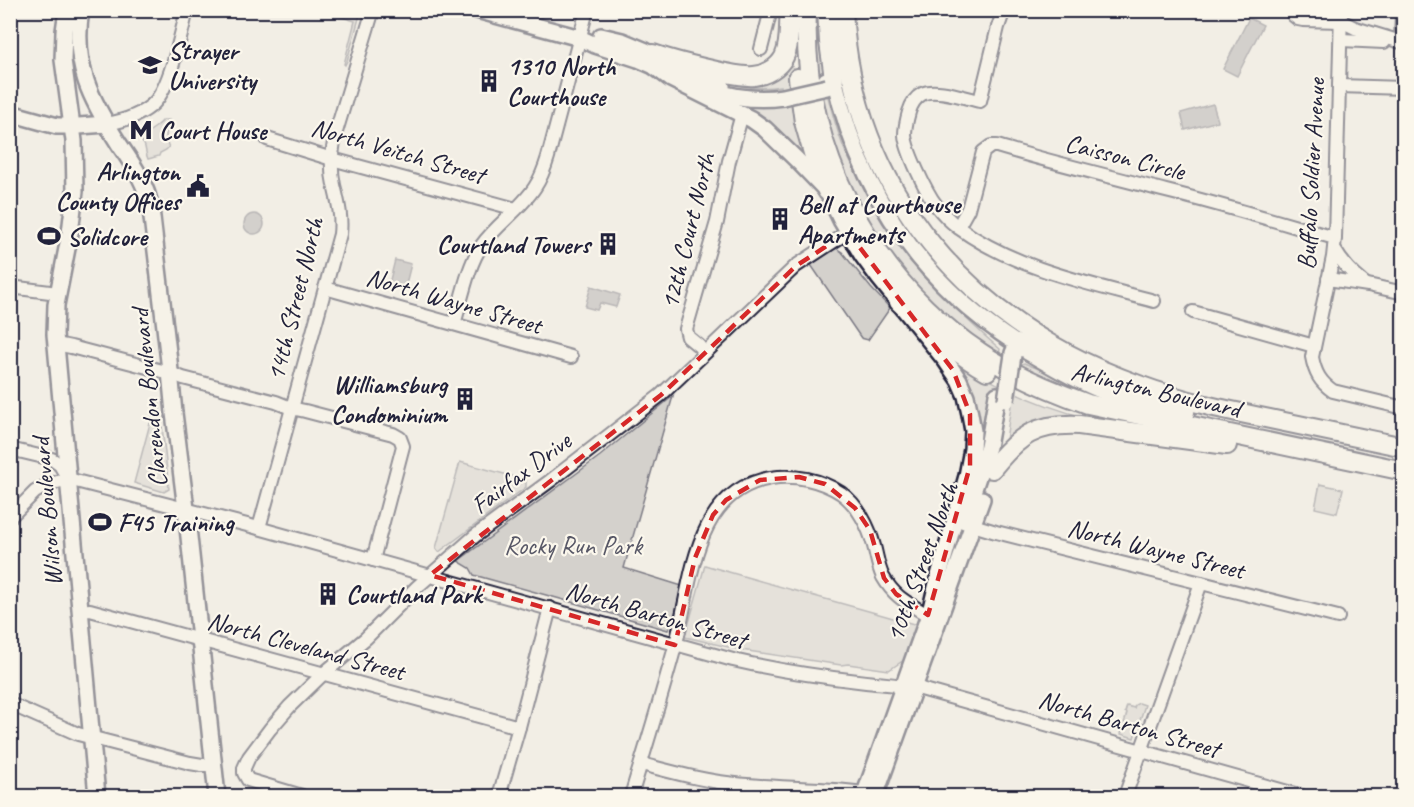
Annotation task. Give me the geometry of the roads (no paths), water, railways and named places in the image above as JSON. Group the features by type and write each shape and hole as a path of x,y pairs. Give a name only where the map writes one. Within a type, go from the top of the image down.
{"highway":[{"path":"647,57 741,76 760,75 774,68 784,57 787,48 790,10"},
{"path":"795,10 796,60 804,122 814,160 827,191"},
{"name":"Arlington Boulevard","path":"807,10 810,78 816,112 835,175 850,207 886,263 930,313 956,335 983,355 1019,375 1046,388 1104,408 1404,471"},
{"path":"827,10 831,83"},
{"name":"Arlington Boulevard","path":"843,10 845,44 858,107 874,151 889,182 906,210 935,249 981,295 1020,324 1062,350 1139,386 1218,409 1404,447"},
{"path":"899,302 965,358 1004,380 1064,406 1104,408"},
{"path":"1012,348 1094,385 1149,404 1206,416 1268,418"},
{"path":"992,469 1008,449 1020,439 1041,429 1061,425 1079,425 1247,448 1289,447"}],"main road":[{"name":"Wilson Boulevard","path":"68,10 63,60 75,155 75,197 55,315 56,344 97,796"},
{"name":"Clarendon Boulevard","path":"81,10 79,33 84,77 97,108 141,177 148,196 155,239 217,796"},
{"path":"477,10 580,38 596,35 622,41 697,85 731,96 760,99 831,83 865,173 903,237 932,273 1012,348"},
{"path":"647,57 671,79 742,114 765,129 827,191 848,232 870,266 959,380 968,404 973,431 972,449 970,466 938,579 932,615"},
{"path":"10,113 57,126 107,124"},
{"name":"10th Street North","path":"968,523 1002,397 1012,348"},
{"name":"10th Street North","path":"873,795 932,615 992,469 1001,432 1002,397"}],"street":[{"path":"107,124 122,121 154,103 163,89 170,70 187,10"},
{"name":"14th Street North","path":"259,528 341,224 332,159 336,132 373,10"},
{"path":"454,324 480,247 534,189 546,165 587,10"},
{"path":"761,49 771,10"},
{"path":"1004,10 980,101 938,92 922,93 915,99 910,109 905,135 909,151 927,190 936,206 958,227 1003,255 1041,269 1154,301"},
{"path":"1293,10 1293,15 1303,20 1341,16 1355,28 1402,43"},
{"path":"1402,10 1402,43"},
{"name":"Buffalo Soldier Avenue","path":"1341,16 1334,244 1312,357 1317,376 1333,391 1404,408"},
{"path":"1341,40 1402,43"},
{"path":"1340,86 1404,88"},
{"name":"12th Court North","path":"704,354 699,346 688,337 687,329 717,222 729,161 742,114"},
{"name":"North Veitch Street","path":"267,139 516,209"},
{"name":"Caisson Circle","path":"958,227 968,209 983,152 991,146 997,146 1231,208 1334,244"},
{"name":"Fairfax Drive","path":"302,796 248,780 244,772 249,757 290,706 475,536 661,394 796,266 848,232"},
{"path":"1334,244 1341,261 1368,285"},
{"path":"1328,279 1404,293"},
{"path":"10,287 58,293"},
{"name":"North Wayne Street","path":"325,288 571,357"},
{"path":"1193,312 1314,346"},
{"path":"56,344 276,402 291,408 393,434 400,438 403,446 373,560"},
{"name":"North Barton Street","path":"10,449 52,459 60,465 68,478 550,608 675,645 757,666 909,686 1302,796"},
{"path":"631,796 675,645 695,558 713,515 726,500 739,491 760,480 799,477 825,484 842,494 850,501 870,530 884,578 896,594 914,608 932,615"},
{"path":"10,517 35,492 68,478"},
{"name":"North Wayne Street","path":"968,523 1338,617"},
{"path":"1125,796 1201,584"},
{"path":"499,796 550,608"},
{"name":"North Cleveland Street","path":"80,611 90,610 200,639 519,727"},
{"path":"10,704 78,734 190,763 213,765"},
{"path":"641,764 709,781 738,785 810,788 873,795"}],"place":[{"name":"Strayer University","path":"150,65"},
{"name":"1310 North Courthouse","path":"489,81"},
{"name":"Court House","path":"141,130"},
{"name":"Arlington County Offices","path":"198,186"},
{"name":"Bell at Courthouse Apartments","path":"780,219"},
{"name":"Solidcore","path":"49,236"},
{"name":"Courtland Towers","path":"608,244"},
{"name":"Williamsburg Condominium","path":"465,399"},
{"name":"F45 Training","path":"100,522"},
{"name":"Courtland Park","path":"328,594"}],"park label":[{"name":"Rocky Run Park","path":"573,545"}]}
